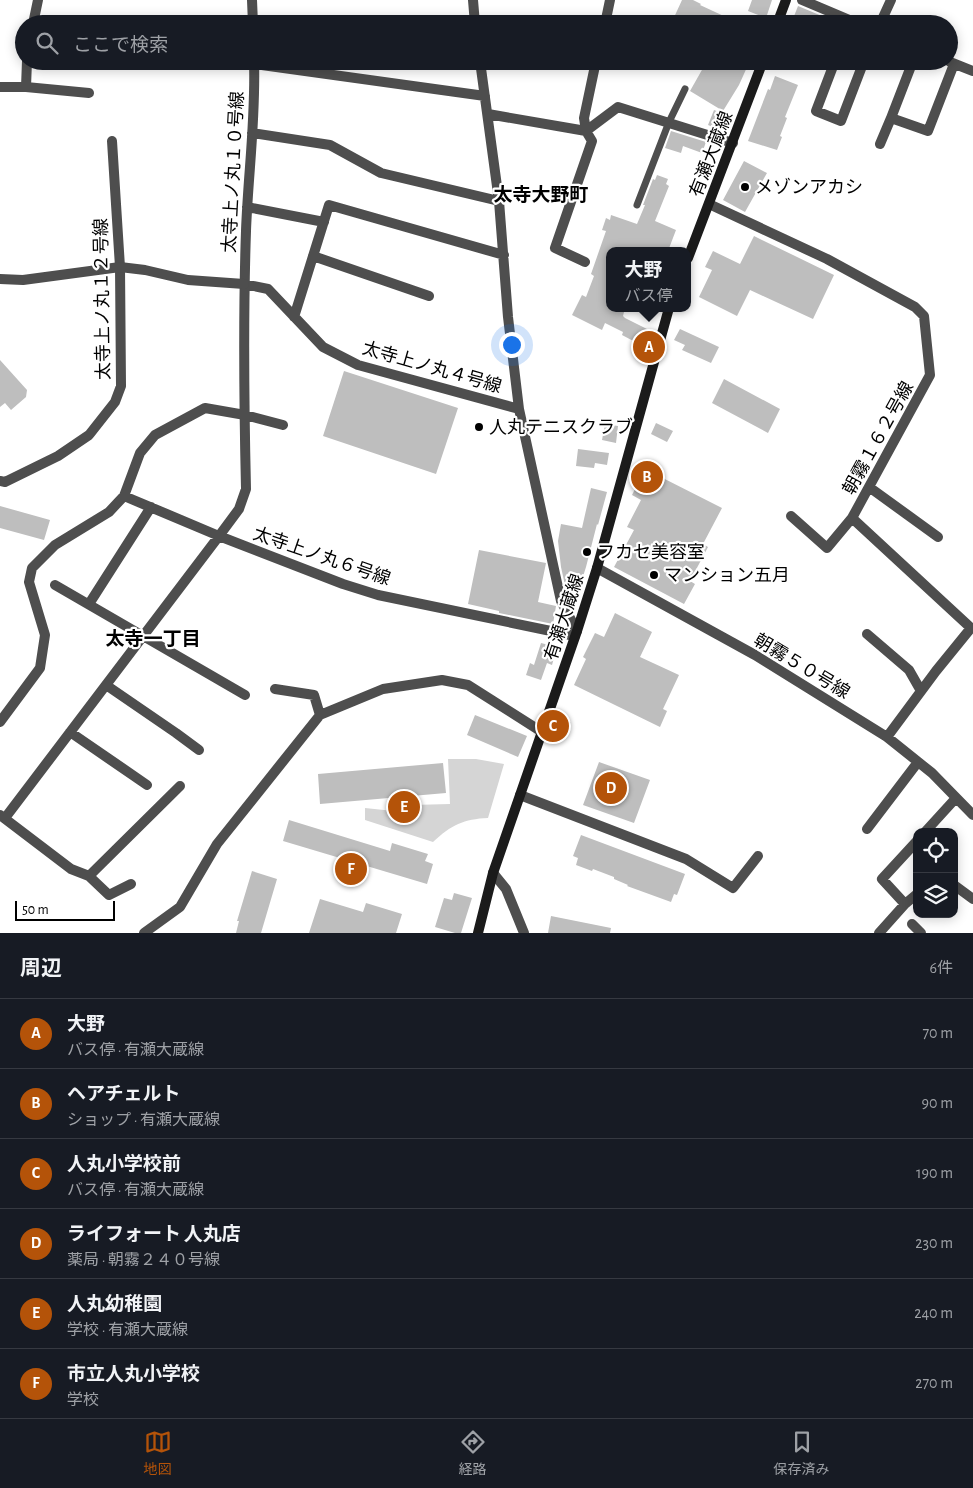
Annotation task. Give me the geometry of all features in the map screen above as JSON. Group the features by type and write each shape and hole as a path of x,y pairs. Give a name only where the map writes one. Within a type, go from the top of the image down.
{"main road":[{"path":"780,15 786,0"},
{"name":"有瀬大蔵線","path":"691,250 760,70"},
{"name":"有瀬大蔵線","path":"478,933 493,873 597,568 668,312"}],"street":[{"path":"35,15 38,0"},
{"path":"252,0 253,15"},
{"path":"473,0 474,15"},
{"path":"607,15 610,0"},
{"path":"802,0 835,15"},
{"path":"884,15 892,0"},
{"path":"958,65 973,71"},
{"path":"26,88 27,70"},
{"name":"太寺上ノ丸１０号線","path":"3,817 219,536 239,509 246,489 244,284 255,95 254,70"},
{"path":"308,70 485,96"},
{"path":"481,70 500,201 508,317 519,409 561,601 576,634"},
{"path":"585,262 555,248 592,142 586,131 584,118 594,70"},
{"path":"832,70 816,111 841,121 861,70"},
{"path":"880,144 910,70"},
{"path":"891,118 928,132 949,70"},
{"path":"0,87 89,93"},
{"path":"488,114 586,131 618,107 733,143"},
{"path":"252,133 330,146 381,174 500,201"},
{"name":"太寺上ノ丸１２号線","path":"0,481 5,482 58,456 89,435 115,402 121,386 120,267 112,141"},
{"name":"朝霧１６２号線","path":"709,204 827,259 915,308 924,316 930,375 852,518 971,628 887,737"},
{"path":"294,317 329,205 504,255"},
{"path":"247,207 324,222"},
{"path":"313,256 429,296"},
{"name":"太寺上ノ丸４号線","path":"0,279 23,280 120,267 145,270 188,280 244,284 268,289 323,347 358,365 519,409"},
{"path":"0,722 40,668 45,636 29,582 32,568 55,545 109,512 124,496 140,453 155,436 206,408 245,415 283,425"},
{"path":"869,487 938,537"},
{"name":"太寺上ノ丸６号線","path":"124,496 219,536 343,584 378,595 576,634"},
{"path":"89,604 151,508"},
{"path":"792,516 826,548 852,518"},
{"name":"朝霧５０号線","path":"597,568 755,655 887,737 932,773 973,815"},
{"path":"55,585 245,695"},
{"path":"866,634 909,670 921,692"},
{"path":"144,933 180,907 217,844 320,716 383,689 442,680 468,685 542,732"},
{"path":"106,685 199,750"},
{"path":"274,689 314,696 320,716"},
{"path":"70,732 148,785"},
{"path":"867,829 918,762"},
{"path":"89,876 180,786"},
{"path":"520,795 686,859 733,888 758,856"},
{"path":"929,828 956,798"},
{"path":"3,817 71,869 89,876 108,895 131,884"},
{"path":"905,904 882,879 913,845"},
{"path":"493,873 506,889 524,933"},
{"path":"958,888 973,899"},
{"path":"879,933 913,897"},
{"path":"912,924 921,933"}],"lane":[{"path":"637,205 669,122 685,89"}],"shaded area":[{"path":"448,759 476,759 504,764 488,818 458,824 433,842 365,820 365,808 412,813 412,805 450,804"}],"building":[{"path":"682,0 693,0 722,15 675,15"},
{"path":"752,0 772,0 767,15 758,15 748,11"},
{"path":"798,6 819,15 794,15"},
{"path":"702,70 746,70 723,111 690,91"},
{"path":"775,76 798,85 785,117 787,118 777,150 748,141"},
{"path":"714,110 730,116 723,131 708,125"},
{"path":"671,131 706,142 702,153 683,146 681,153 665,148"},
{"name":"メゾンアカシ","path":"744,161 767,173 745,212 723,200"},
{"path":"657,175 668,179 666,184 669,186 655,221 676,230 670,247 606,247 606,312 624,312 623,316 625,318 647,329 639,344 622,335 623,332 605,323 602,330 572,315 582,295 586,297 594,276 591,274 606,231 602,230 606,218 610,220 611,215 637,224 653,179 655,180"},
{"path":"754,236 834,275 813,319 750,290 737,316 699,297 712,270 705,267 713,251 740,264"},
{"path":"680,329 719,347 711,363 682,350 685,345 674,340"},
{"path":"0,360 27,390 26,397 11,410 5,403 0,407"},
{"path":"344,371 458,408 436,474 323,436"},
{"path":"724,379 780,409 768,433 712,403"},
{"path":"656,423 673,431 667,442 651,434"},
{"path":"605,424 618,426 616,443 602,440"},
{"path":"578,449 609,453 607,465 595,463 594,468 576,466"},
{"path":"645,469 722,508 703,544 708,547 690,581 695,584 684,604 614,567 634,530 627,527 641,500 632,495"},
{"path":"591,488 607,492 573,608 568,599 558,541 561,524 582,528"},
{"path":"0,506 50,520 44,540 0,528"},
{"path":"479,550 546,563 538,602 556,606 553,624 499,613 499,611 468,604"},
{"path":"615,613 652,632 640,657 679,675 663,709 667,711 660,727 574,685 586,659 583,657 595,633 604,637"},
{"path":"541,643 557,647 552,665 547,663 541,680 526,675 530,663 534,665"},
{"path":"475,715 527,736 518,757 467,735"},
{"path":"561,719 571,722 566,736 556,733"},
{"path":"599,762 650,780 634,823 583,805"},
{"path":"443,763 446,793 320,804 318,774"},
{"path":"289,820 390,851 392,843 428,854 425,861 433,864 427,884 283,841"},
{"path":"581,835 685,874 677,895 674,894 671,902 627,886 614,879 614,877 576,865 578,858 573,856"},
{"path":"252,871 277,879 261,933 236,933 239,921 237,921"},
{"path":"454,893 472,898 461,933 435,927 444,898 452,900"},
{"path":"320,899 363,912 366,903 402,914 396,933 309,933"},
{"path":"551,916 611,928 610,933 548,933"}],"place":[{"name":"メゾンアカシ","path":"745,187"},
{"name":"大野","path":"649,347"},
{"name":"人丸テニスクラブ","path":"479,427"},
{"name":"ヘアチェルト","path":"647,477"},
{"name":"フカセ美容室","path":"587,552"},
{"name":"マンション五月","path":"654,575"},
{"name":"人丸小学校前","path":"553,726"},
{"name":"ライフォート 人丸店","path":"611,788"},
{"name":"人丸幼稚園","path":"404,807"},
{"name":"市立人丸小学校","path":"351,869"}],"district":[{"name":"太寺大野町","path":"541,194"},
{"name":"太寺一丁目","path":"153,638"}]}
